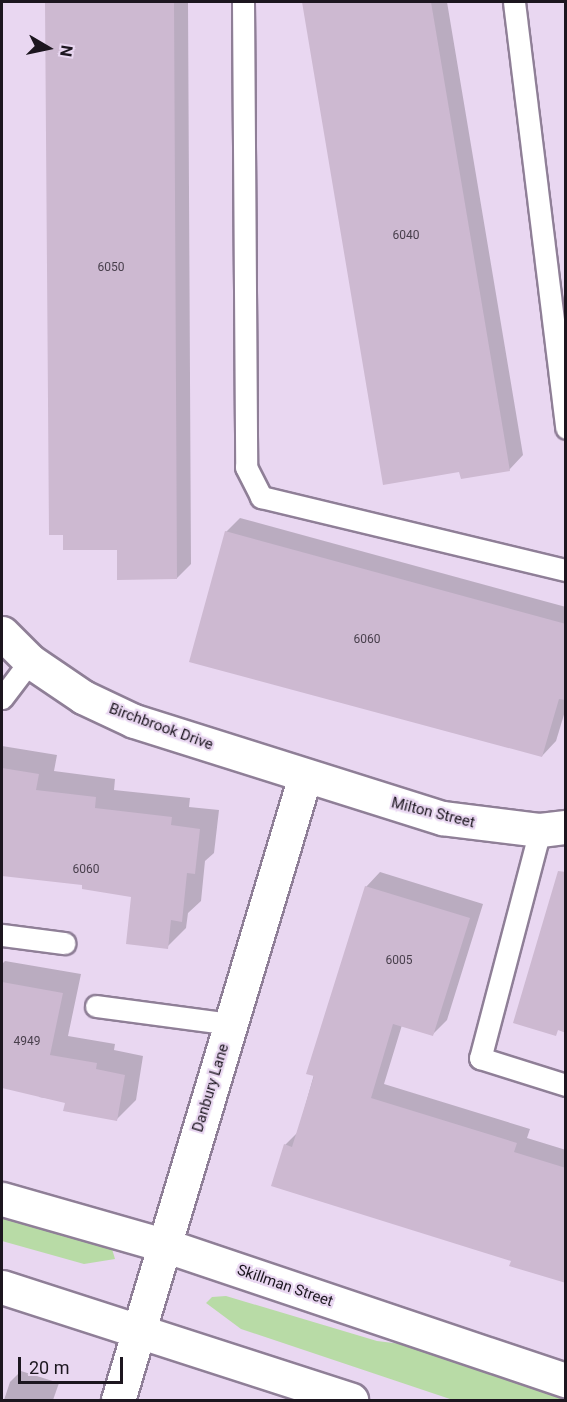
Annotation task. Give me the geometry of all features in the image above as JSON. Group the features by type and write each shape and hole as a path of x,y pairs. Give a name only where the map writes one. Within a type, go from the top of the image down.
{"street":[{"name":"Birchbrook Drive","path":"2,633 30,661 83,697 134,721 305,776"},
{"name":"Milton Street","path":"305,776 442,818 553,829"},
{"name":"Danbury Lane","path":"118,1401 305,776"},
{"name":"Skillman Street","path":"2,1199 164,1245 566,1380"},
{"path":"2,1287 139,1329 351,1401"}],"lane":[{"path":"243,2 246,467 261,497 566,570"},
{"path":"514,2 566,428"},
{"path":"2,698 30,661"},
{"path":"553,829 480,1058 566,1085"},
{"path":"2,935 64,943"},
{"path":"96,1006 231,1024"}],"green space":[{"path":"2,1208 101,1242 112,1249 115,1259 84,1264 2,1241"},
{"path":"226,1296 377,1341 450,1350 565,1389 565,1400 453,1400 241,1329 206,1303 212,1297"}],"building":[{"path":"45,2 174,2 177,579 117,580 117,550 63,550 63,535 49,535"},
{"path":"302,2 431,2 510,471 461,479 459,472 383,485"},
{"path":"225,531 566,624 566,700 559,699 542,757 189,662"},
{"path":"2,768 39,774 36,790 96,797 95,808 172,817 171,825 200,829 195,874 187,873 182,922 171,920 168,949 126,944 131,897 82,889 82,885 2,876"},
{"path":"558,871 566,872 566,1033 558,1030 556,1036 513,1023"},
{"path":"365,886 470,918 433,1036 393,1024 371,1098 517,1143 514,1152 566,1168 566,1283 509,1266 511,1261 271,1186 284,1144 292,1147 314,1076 306,1074"},
{"path":"2,982 63,993 50,1055 97,1063 96,1069 125,1075 117,1121 63,1111 65,1103 2,1088"}]}
